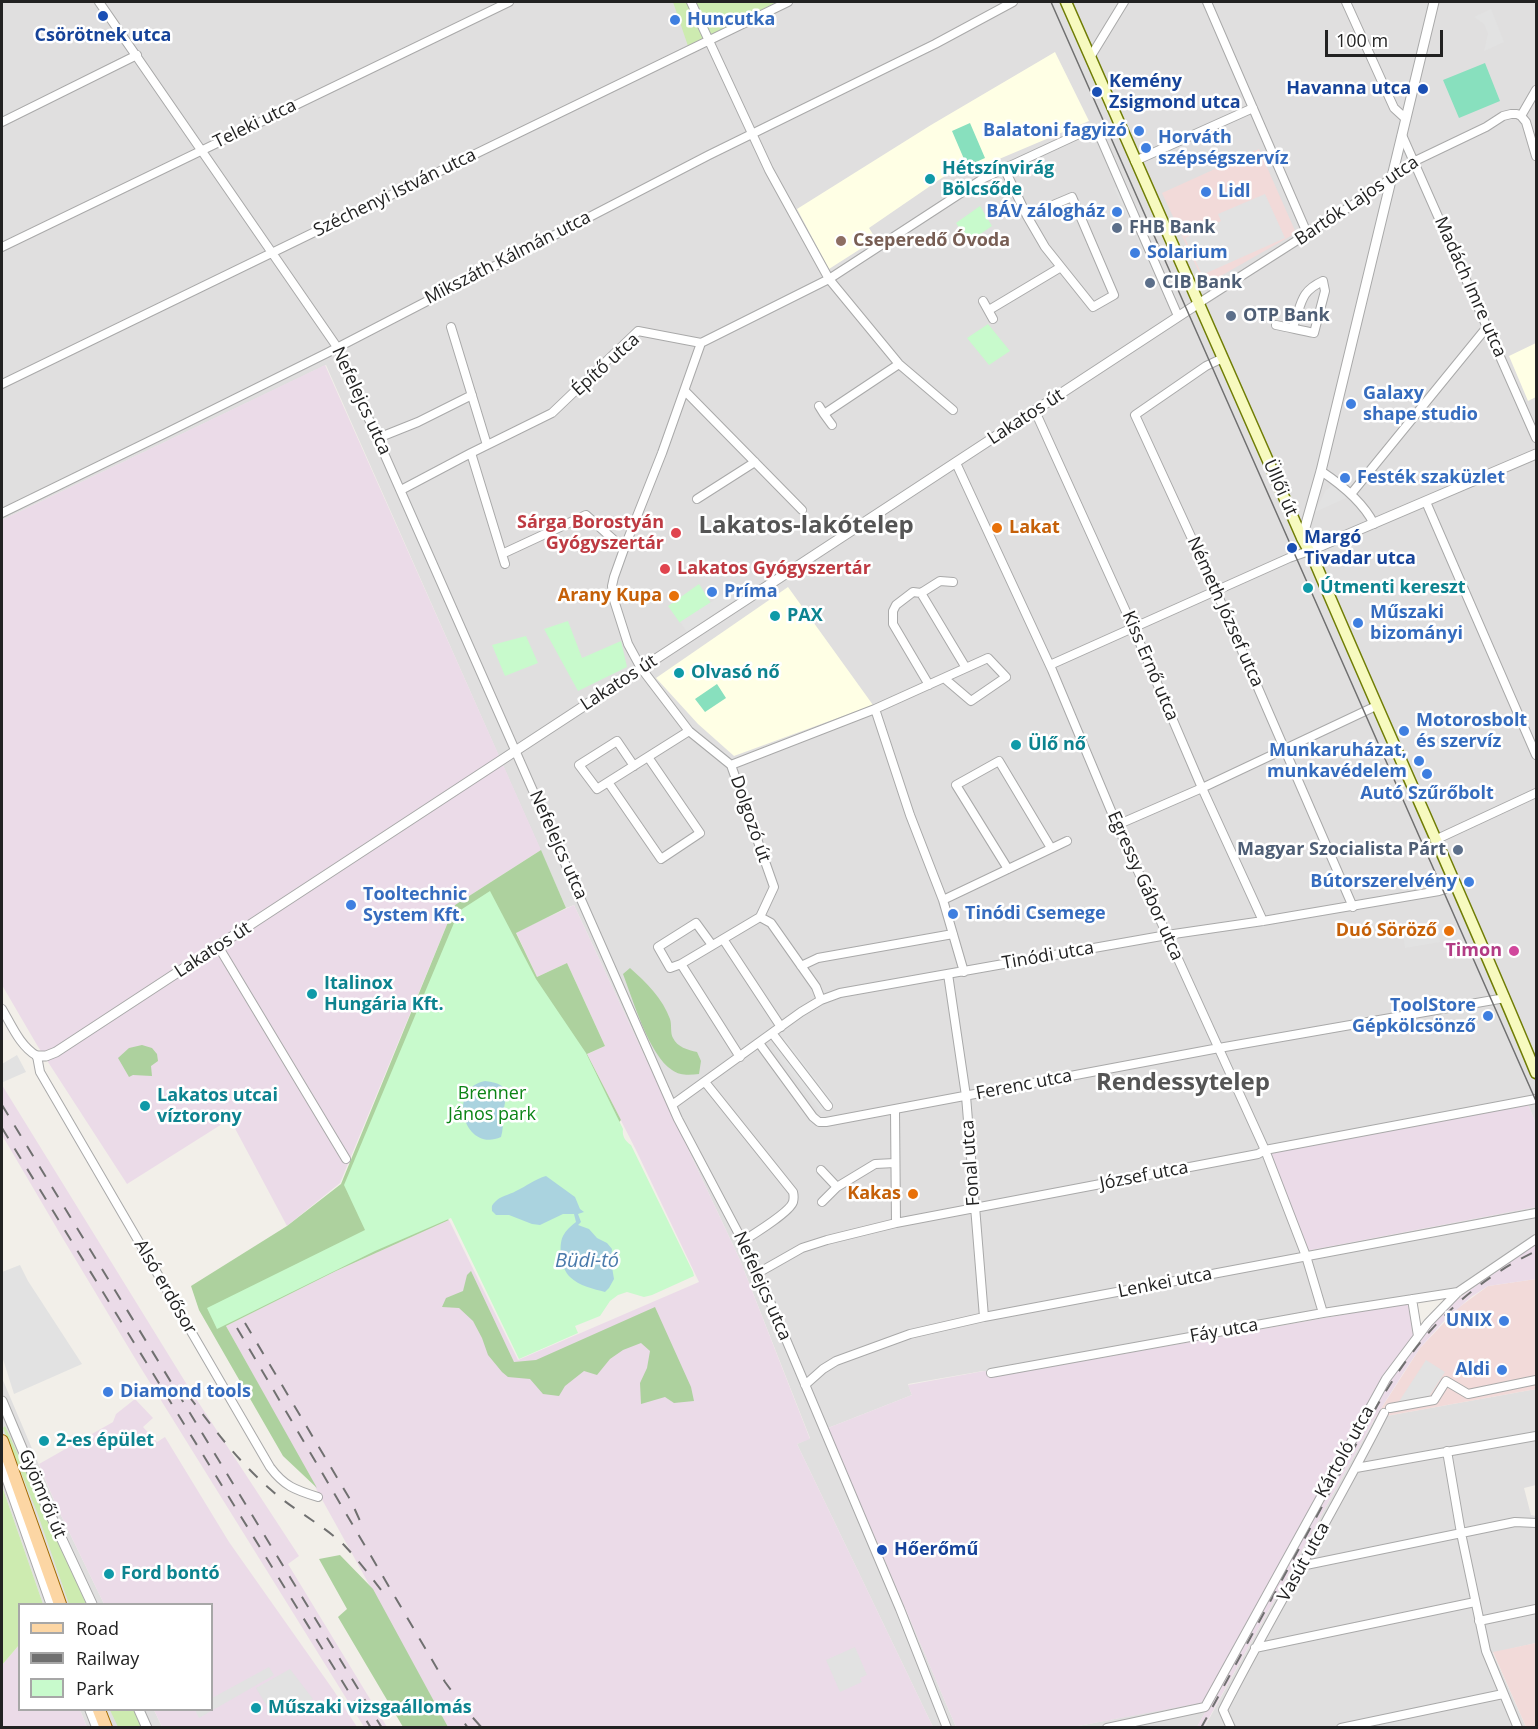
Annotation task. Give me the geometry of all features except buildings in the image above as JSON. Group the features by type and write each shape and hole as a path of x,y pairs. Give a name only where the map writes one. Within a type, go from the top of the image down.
{"main road":[{"name":"Üllői út","path":"1066,2 1505,998 1536,1074"},
{"path":"2,1442 59,1603"},
{"path":"99,1711 106,1728"}],"street":[{"name":"Nefelejcs utca","path":"99,2 337,347 672,1105 758,1273 900,1608 946,1728"},
{"name":"Teleki utca","path":"2,247 509,2"},
{"path":"691,2 779,189 829,279 899,364 953,410"},
{"name":"Széchenyi István utca","path":"2,384 788,2"},
{"name":"Mikszáth Kálmán utca","path":"2,513 337,347 566,228 935,44 1013,2"},
{"path":"1090,56 1124,2"},
{"path":"1207,2 1307,233"},
{"path":"1346,2 1394,108 1406,119"},
{"path":"1302,538 1321,471 1434,2"},
{"path":"2,122 137,55"},
{"path":"1536,90 1521,116 1526,122 1536,156"},
{"path":"1135,161 1253,108"},
{"name":"Bartók Lajos utca","path":"1199,303 1368,195 1415,161 1486,127 1503,116 1517,114 1521,116"},
{"path":"701,343 829,279 969,186 1081,134 1095,135 1101,139 1178,316"},
{"name":"Madách Imre utca","path":"1402,135 1536,438"},
{"path":"1004,168 1027,216 1045,247 1093,307 1114,295 1072,197 1027,216"},
{"path":"988,310 1061,267"},
{"path":"1276,325 1314,333 1325,291 1323,281 1311,286 1305,293 1293,327"},
{"path":"983,302 993,319"},
{"name":"Lakatos út","path":"37,1056 46,1056 56,1052 1199,303"},
{"path":"451,327 487,445"},
{"path":"1351,494 1487,327"},
{"name":"Építő utca","path":"401,490 552,413 638,331 701,343"},
{"name":"Dolgozó út","path":"701,343 614,577 613,597 628,644 641,668 688,731 731,765 774,887 760,917"},
{"name":"Németh József utca","path":"1223,358 1206,366 1135,415 1216,591 1353,907"},
{"path":"824,414 899,364"},
{"path":"685,391 802,510"},
{"path":"378,438 472,395"},
{"path":"819,406 832,425"},
{"name":"Kiss Ernő utca","path":"1035,411 1263,921"},
{"path":"471,453 505,564"},
{"path":"1050,665 1289,558 1536,454"},
{"path":"697,499 755,462"},
{"name":"Egressy Gábor utca","path":"956,463 1050,665 1117,825 1265,1150 1306,1256 1323,1312"},
{"path":"1321,471 1351,494 1374,524"},
{"path":"1426,502 1536,756"},
{"path":"502,554 586,514 624,549"},
{"path":"1293,518 1309,515"},
{"path":"929,685 893,624 893,611 899,602 913,592 921,593 940,581 953,582"},
{"path":"921,593 966,668"},
{"path":"731,765 875,709 988,658 1006,677 971,701 944,678"},
{"path":"1117,825 1202,788 1376,706"},
{"path":"875,709 910,815 944,900 964,972"},
{"path":"634,766 617,741 579,765 597,789 634,766 688,731"},
{"path":"608,782 661,859 700,833 648,757"},
{"path":"1008,869 956,785 999,761 1051,849"},
{"path":"1435,840 1536,793"},
{"path":"944,900 1067,841"},
{"name":"Tinódi utca","path":"672,1105 821,1000 840,993 1167,935 1353,907 1455,886"},
{"path":"712,945 696,923 658,947 670,968 681,964 760,917 771,923 816,987 821,1000"},
{"path":"801,966 818,958 953,934"},
{"path":"723,939 781,1027"},
{"path":"218,946 346,1159"},
{"path":"681,964 740,1057"},
{"name":"Fonal utca","path":"948,974 966,1096 984,1317"},
{"name":"Ferenc utca","path":"759,1043 813,1117 819,1122 826,1122 1219,1048 1505,998"},
{"path":"2,1010 23,1045 37,1056"},
{"path":"772,1033 828,1106"},
{"name":"Alsó erdősor","path":"37,1056 39,1072 270,1467 281,1481 294,1490 318,1497"},
{"path":"705,1082 793,1192 793,1204 786,1211 743,1241"},
{"name":"József utca","path":"758,1273 802,1248 896,1223 1536,1099"},
{"path":"895,1110 896,1223"},
{"path":"822,1202 837,1187 875,1164 895,1163"},
{"path":"821,1170 837,1187"},
{"name":"Lenkei utca","path":"805,1384 836,1361 910,1334 984,1317 1536,1213"},
{"name":"Kártoló utca","path":"1107,1728 1204,1707 1386,1379 1418,1336 1458,1292 1536,1239"},
{"name":"Fáy utca","path":"991,1373 1323,1312 1458,1292"},
{"path":"1412,1299 1418,1336"},
{"name":"Vasút utca","path":"1231,1728 1223,1710 1387,1411 1434,1400 1446,1381 1468,1394 1536,1380"},
{"name":"Gyömrői út","path":"2,1401 89,1603"},
{"path":"1356,1468 1536,1436"},
{"path":"1447,1451 1461,1533 1486,1651 1518,1728"},
{"name":"Gyömrői út","path":"2,1465 50,1603"},
{"path":"1301,1566 1515,1522 1536,1523"},
{"path":"1255,1648 1475,1602"},
{"path":"1479,1622 1536,1609"},
{"path":"1341,1728 1503,1694"},
{"path":"90,1711 97,1728"},
{"path":"139,1711 147,1728"}],"shaded area":[{"path":"2,2 1536,2 1536,1124 1528,1104 1306,1251 1536,1207 1536,1244 1473,1288 998,1376 983,1371 908,1384 912,1395 828,1428 956,1727 933,1727 797,1444 810,1438 740,1260 574,905 566,908 326,365 2,520"},
{"path":"1491,9 1504,42 1484,51 1488,34 1484,24 1474,17"},
{"path":"1055,52 1089,121 959,176 955,169 869,228 876,239 829,269 797,209 931,125"},
{"path":"1259,149 1296,233 1205,285 1162,193"},
{"path":"1125,184 1177,298 1167,304 1114,188"},
{"path":"1265,194 1285,238 1202,275 1185,238 1221,221 1218,214"},
{"path":"1536,343 1536,397 1528,401 1509,356"},
{"path":"325,365 541,850 455,905 340,1183 287,1226 230,1119 127,1184 37,1045 2,985 2,520"},
{"path":"1332,485 1348,497 1315,512 1326,490"},
{"path":"739,584 742,595 687,632 680,622"},
{"path":"788,587 873,705 734,756 698,724 656,678"},
{"path":"574,905 740,1260 810,1439 797,1444 933,1727 448,1727 226,1326 336,1271 449,1220 518,1360 699,1282 587,1054 605,1046 567,963 537,977 516,932"},
{"path":"1437,928 1440,942 1405,948 1403,934"},
{"path":"785,1038 834,1103 821,1113 772,1048"},
{"path":"17,1055 26,1072 3,1082 2,1064"},
{"path":"2,1085 189,1388 299,1556 288,1564 387,1727 364,1727 62,1237 2,1135"},
{"path":"1528,1104 1536,1124 1536,1207 1306,1251 1270,1153"},
{"path":"1536,1244 1536,1279 1488,1286 1471,1297 1444,1321 1420,1348 1375,1418 1204,1727 1197,1727 1211,1701 1073,1727 956,1727 828,1428 912,1395 908,1385 984,1371 998,1376 1409,1303 1415,1345 1453,1303"},
{"path":"20,1265 82,1364 14,1394 2,1356 2,1272"},
{"path":"1536,1279 1536,1389 1375,1418 1420,1348 1458,1308 1488,1286"},
{"path":"1426,1360 1445,1372 1428,1398 1398,1403"},
{"path":"2,1378 56,1505 104,1603 43,1603 2,1486"},
{"path":"1536,1389 1536,1485 1524,1488 1531,1515 1536,1516 1536,1643 1493,1653 1526,1727 1204,1728 1375,1418"},
{"path":"135,1399 153,1418 143,1427 157,1442 165,1437 229,1542 357,1727 162,1727 154,1711 213,1711 213,1603 104,1603 56,1505 39,1464 113,1422 116,1414"},
{"path":"1536,1643 1536,1727 1526,1727 1493,1652"},
{"path":"18,1646 18,1711 80,1711 87,1727 2,1728 2,1665"},
{"path":"855,1647 867,1675 860,1678 862,1682 840,1692 826,1660"},
{"path":"269,1667 274,1675 213,1710 213,1697"},
{"path":"290,1669 313,1699 274,1718 256,1688"},
{"path":"1212,1700 1197,1727 1073,1727"},
{"path":"80,1711 154,1711 162,1727 87,1727"},
{"path":"196,1711 211,1711 199,1718"}],"green space":[{"path":"673,2 777,2 688,46"},
{"path":"1485,63 1500,101 1459,118 1443,80"},
{"path":"970,123 985,158 967,166 952,131"},
{"path":"980,206 992,226 969,242 956,223"},
{"path":"988,324 1010,351 989,365 967,338"},
{"path":"699,584 711,603 680,623 668,606"},
{"path":"568,621 582,658 621,641 627,667 578,691 544,629"},
{"path":"526,636 538,663 505,676 492,645"},
{"path":"717,684 726,698 705,712 695,699"},
{"name":"Brenner János park","path":"541,850 566,908 516,933 537,977 567,963 605,1046 587,1054 621,1120 605,1138 446,1218 449,1220 336,1271 226,1326 317,1488 283,1456 199,1310 191,1286 287,1226 341,1184 455,905"},
{"name":"Brenner János park","path":"490,891 536,979 586,1053 623,1129 624,1138 631,1145 694,1276 644,1297 627,1292 618,1295 610,1301 600,1316 575,1326 578,1333 519,1359 451,1218 375,1251 217,1329 207,1308 365,1230 344,1185 459,911"},
{"path":"630,968 648,985 663,1005 670,1019 672,1034 677,1044 697,1052 701,1061 699,1074 685,1075 675,1072 656,1052 643,1026 623,974"},
{"path":"142,1045 152,1048 157,1054 158,1061 151,1066 152,1076 133,1075 129,1077 118,1058 129,1048"},
{"path":"471,1271 514,1362 536,1360 655,1307 691,1387 694,1401 674,1403 665,1397 641,1404 640,1383 647,1368 650,1351 641,1343 623,1350 610,1359 597,1375 584,1371 565,1386 559,1396 543,1394 530,1379 508,1377 488,1355 473,1321 459,1308 442,1307 446,1298 463,1291 467,1275"},
{"path":"5,1426 86,1603 69,1603 37,1512 3,1428"},
{"path":"2,1486 43,1603 18,1603 18,1646 2,1665"},
{"path":"340,1555 373,1589 448,1727 403,1727 338,1617 347,1609 319,1559"},
{"path":"110,1711 134,1711 142,1727 118,1727"}],"water":[{"path":"485,1081 501,1085 506,1093 501,1137 488,1140 477,1136 469,1129 464,1118 463,1106 466,1095 473,1086"},
{"name":"Büdi-tó","path":"546,1176 575,1197 580,1209 584,1212 578,1214 581,1222 578,1225 589,1229 612,1249 614,1279 605,1292 578,1283 564,1269 561,1240 576,1222 574,1214 563,1214 540,1225 509,1215 496,1215 492,1211 492,1205 499,1198"}],"tram line":[{"path":"1051,2 1536,1101"}],"railway":[{"path":"2,1105 382,1728"},
{"path":"2,1128 371,1728"},
{"path":"1201,1728 1392,1381 1426,1336 1465,1297 1486,1280 1536,1251"},
{"path":"245,1323 351,1501 361,1523"},
{"path":"237,1328 445,1682 482,1728"},
{"path":"188,1395 247,1467 279,1497 344,1545 388,1599"},
{"path":"451,1704 468,1728"}],"place":[{"name":"Csörötnek utca","path":"103,16"},
{"name":"Huncutka","path":"675,20"},
{"name":"Havanna utca","path":"1423,89"},
{"name":"Kemény Zsigmond utca","path":"1097,92"},
{"name":"Balatoni fagyizó","path":"1139,131"},
{"name":"Horváth szépségszervíz","path":"1146,148"},
{"name":"Hétszínvirág Bölcsőde","path":"930,179"},
{"name":"Lidl","path":"1206,192"},
{"name":"BÁV zálogház","path":"1117,212"},
{"name":"FHB Bank","path":"1117,228"},
{"name":"Cseperedő Óvoda","path":"841,241"},
{"name":"Solarium","path":"1135,253"},
{"name":"CIB Bank","path":"1150,283"},
{"name":"OTP Bank","path":"1231,316"},
{"name":"Galaxy shape studio","path":"1351,404"},
{"name":"Festék szaküzlet","path":"1345,478"},
{"name":"Lakat","path":"997,528"},
{"name":"Sárga Borostyán Gyógyszertár","path":"676,533"},
{"name":"Margó Tivadar utca","path":"1292,548"},
{"name":"Lakatos Gyógyszertár","path":"665,569"},
{"name":"Útmenti kereszt","path":"1308,588"},
{"name":"Príma","path":"712,592"},
{"name":"Arany Kupa","path":"674,596"},
{"name":"PAX","path":"775,616"},
{"name":"Műszaki bizományi","path":"1358,623"},
{"name":"Olvasó nő","path":"679,673"},
{"name":"Motorosbolt és szervíz","path":"1404,731"},
{"name":"Ülő nő","path":"1016,745"},
{"name":"Munkaruházat, munkavédelem","path":"1419,761"},
{"name":"Autó Szűrőbolt","path":"1427,774"},
{"name":"Magyar Szocialista Párt","path":"1458,850"},
{"name":"Bútorszerelvény","path":"1469,882"},
{"name":"Tooltechnic System Kft.","path":"351,905"},
{"name":"Tinódi Csemege","path":"953,914"},
{"name":"Duó Söröző","path":"1449,931"},
{"name":"Timon","path":"1514,951"},
{"name":"Italinox Hungária Kft.","path":"312,994"},
{"name":"ToolStore Gépkölcsönző","path":"1488,1016"},
{"name":"Lakatos utcai víztorony","path":"145,1106"},
{"name":"Kakas","path":"913,1194"},
{"name":"UNIX","path":"1504,1321"},
{"name":"Aldi","path":"1502,1370"},
{"name":"Diamond tools","path":"108,1392"},
{"name":"2-es épület","path":"44,1441"},
{"name":"Hőerőmű","path":"882,1550"},
{"name":"Ford bontó","path":"109,1574"},
{"name":"Műszaki vizsgaállomás","path":"256,1708"}],"district":[{"name":"Lakatos-lakótelep","path":"806,526"},
{"name":"Rendessytelep","path":"1183,1083"}]}
